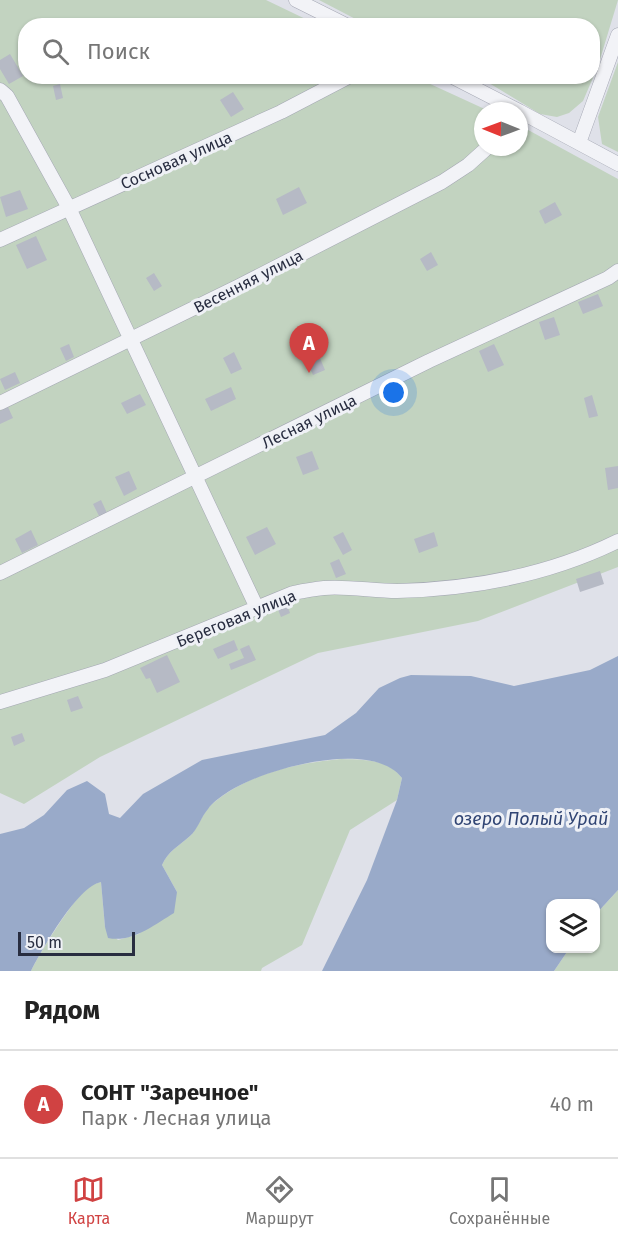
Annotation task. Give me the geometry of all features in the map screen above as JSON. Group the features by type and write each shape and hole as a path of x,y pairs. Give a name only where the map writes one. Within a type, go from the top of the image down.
{"street":[{"path":"296,0 332,18"},
{"path":"579,143 618,35"},
{"name":"Сосновая улица","path":"0,240 271,117 335,84"},
{"path":"466,84 499,102"},
{"path":"0,90 7,96 69,208 257,608"},
{"path":"528,117 618,164"},
{"name":"Весенняя улица","path":"0,403 442,182 478,156"},
{"name":"Лесная улица","path":"0,573 470,341 608,278 618,271"},
{"name":"Береговая улица","path":"0,702 105,670 293,593 325,588 396,591 454,588 501,581 545,570 596,552 618,541"}],"green space":[{"path":"0,0 266,0 303,18 18,18 18,84 430,84 474,104 474,156 528,156 528,130 618,179 618,567 478,621 318,653 100,757 24,804 0,793"},
{"path":"319,0 618,0 600,59 600,18 354,18"},
{"path":"618,62 618,152 602,144 598,117"},
{"path":"491,84 590,84 583,101 569,113 557,117 540,114 528,107 528,102 520,102"},
{"path":"341,759 382,763 396,771 402,778 397,800 350,830 302,945 262,968 261,971 31,971 68,911 92,885 101,882 105,927 118,940 139,934 177,892 162,865 164,860 190,836 211,805 225,794 272,772"},
{"path":"618,890 618,971 554,971 566,953 600,953 600,910"}],"water":[{"name":"озеро Полый Урай","path":"618,656 618,890 600,910 600,899 546,899 546,953 566,953 554,971 322,971 367,880 397,800 402,778 387,766 367,760 342,759 288,767 263,775 241,784 214,803 193,833 164,860 162,865 177,892 174,913 159,923 126,938 108,938 101,882 92,886 71,906 31,971 0,971 0,834 24,828 44,815 67,790 87,781 105,794 109,814 120,818 143,794 202,760 325,735 356,713 379,688 400,678 411,675 471,676 514,686 590,670"}],"building":[{"path":"10,54 18,68 18,79 9,84 0,69 0,60"},
{"path":"60,84 63,98 56,100 53,86"},
{"path":"233,92 244,109 231,117 220,100"},
{"path":"299,187 307,203 283,215 276,199"},
{"path":"20,190 28,209 6,217 0,197"},
{"path":"555,202 562,215 545,224 539,211"},
{"path":"36,236 47,260 27,269 16,245"},
{"path":"431,252 438,265 427,271 420,259"},
{"path":"154,273 162,286 154,291 146,278"},
{"path":"598,294 603,306 583,314 578,302"},
{"path":"554,317 560,335 545,340 539,322"},
{"path":"69,344 74,357 66,361 60,348"},
{"path":"494,344 504,365 488,372 479,351"},
{"path":"317,351 325,370 313,375 305,357"},
{"path":"234,352 242,369 231,374 223,358"},
{"path":"15,372 20,383 5,390 0,379"},
{"path":"231,387 236,399 211,411 205,399"},
{"path":"140,394 146,405 127,414 121,403"},
{"path":"592,395 598,416 589,418 584,398"},
{"path":"8,407 13,418 0,424 0,411"},
{"path":"312,451 319,469 303,475 296,457"},
{"path":"618,466 618,488 608,490 605,468"},
{"path":"129,471 137,489 124,496 115,477"},
{"path":"101,500 107,513 99,516 93,504"},
{"path":"267,527 276,544 255,555 246,537"},
{"path":"31,530 38,545 22,553 15,539"},
{"path":"343,532 352,550 343,555 333,537"},
{"path":"434,532 438,546 419,553 414,539"},
{"path":"339,559 346,574 336,578 330,563"},
{"path":"600,571 604,584 580,592 576,579"},
{"path":"286,603 290,613 281,617 277,607"},
{"path":"234,640 238,650 218,659 213,649"},
{"path":"249,645 256,660 231,670 229,664 244,658 240,649"},
{"path":"167,655 180,682 157,693 150,678 146,679 140,668"},
{"path":"78,696 83,708 71,712 67,700"},
{"path":"22,733 25,741 14,746 11,737"}],"place":[{"name":"СОНТ \"Заречное\"","path":"309,373"}]}
